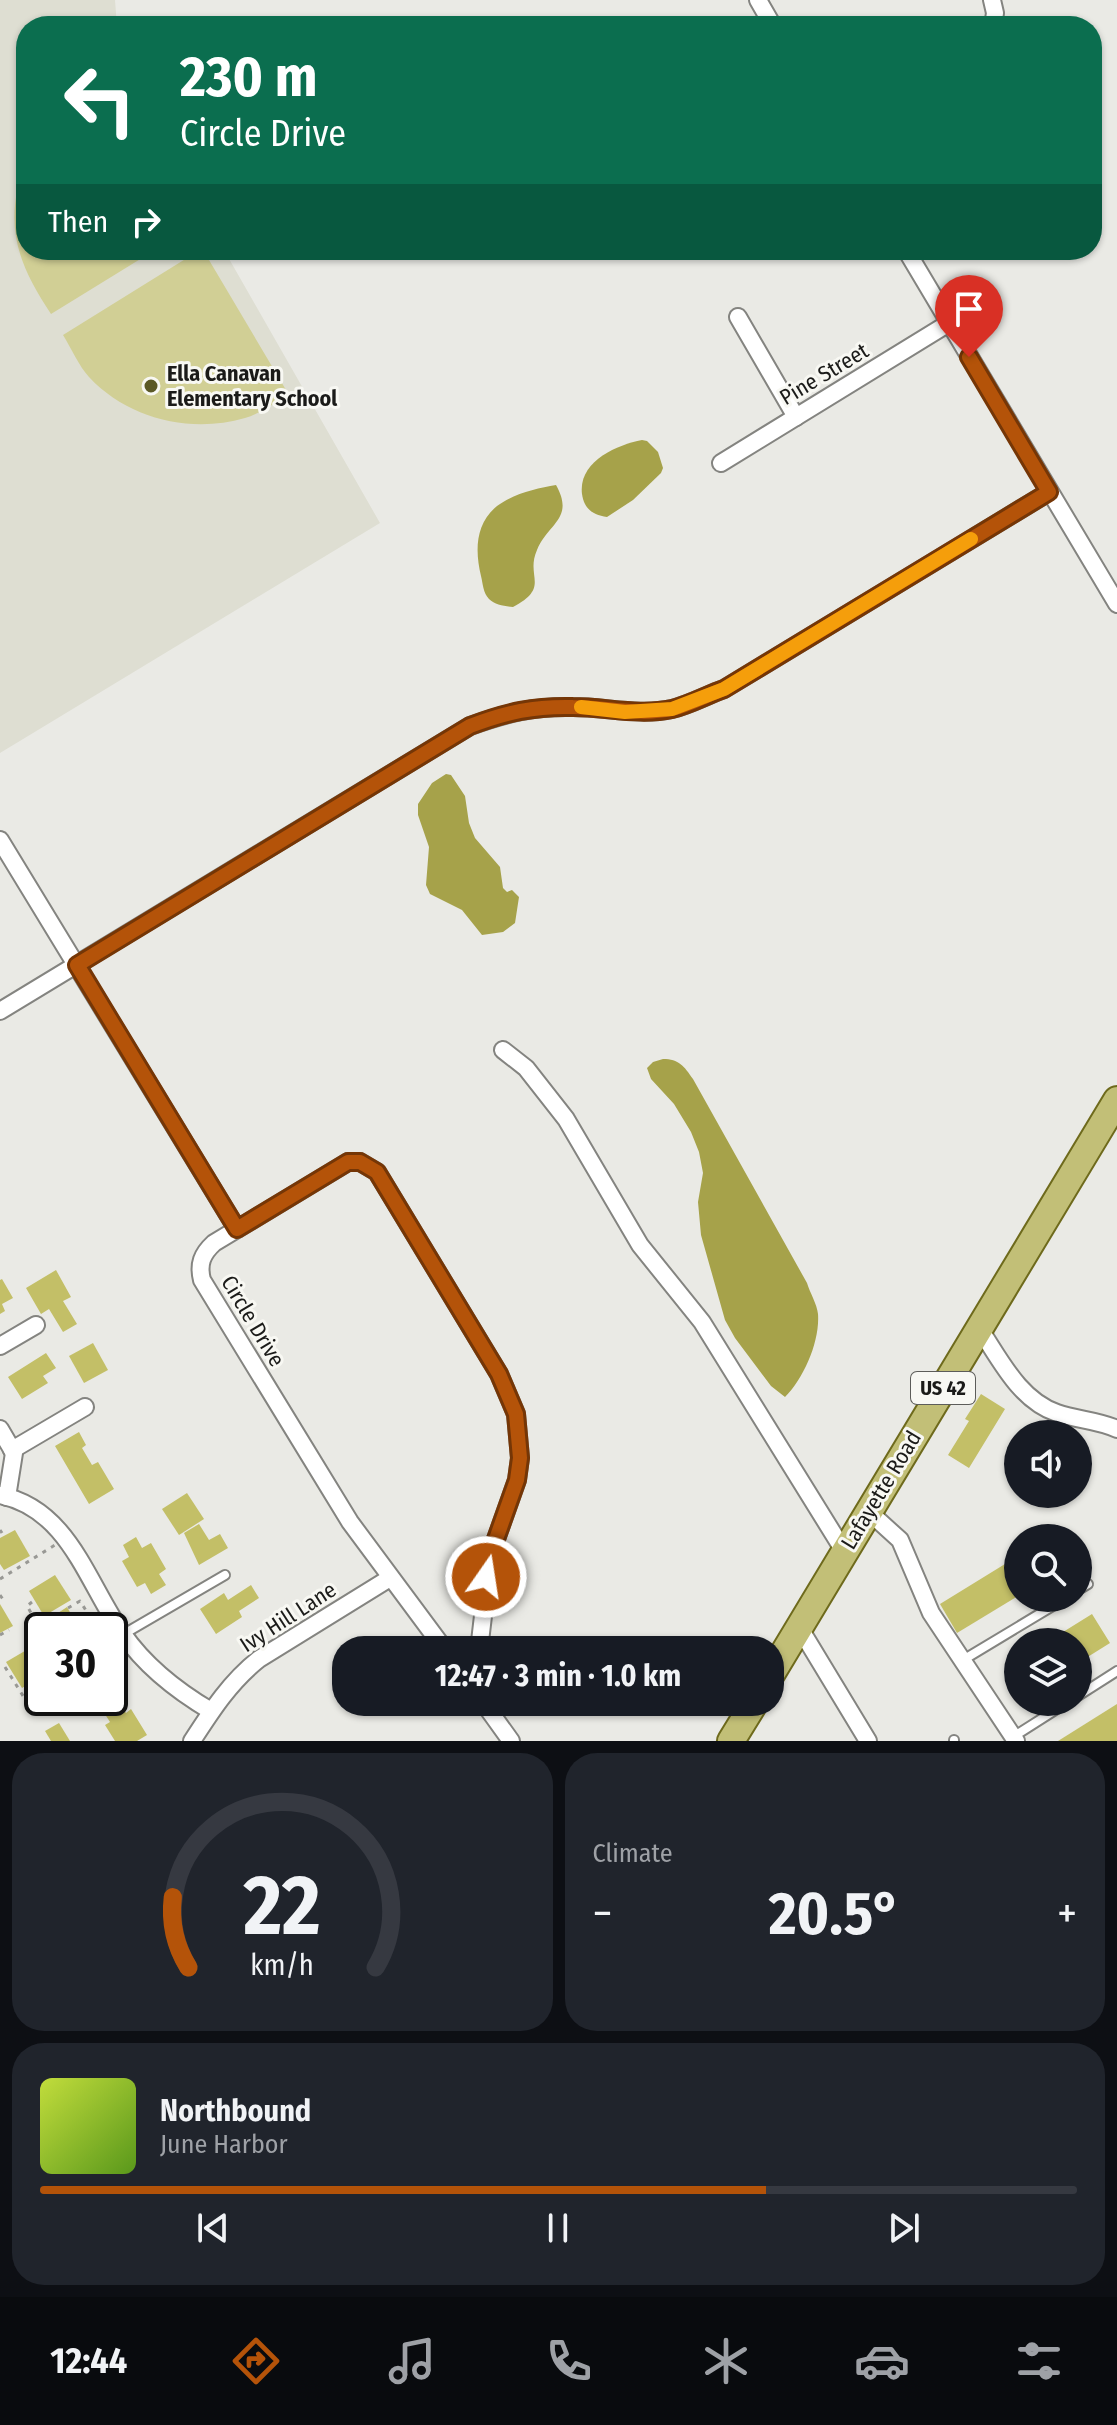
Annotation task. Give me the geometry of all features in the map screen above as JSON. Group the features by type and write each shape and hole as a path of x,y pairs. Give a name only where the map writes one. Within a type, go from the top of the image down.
{"main road":[{"name":"Lafayette Road","path":"784,1652 1117,1100"},
{"path":"731,1741 746,1716"}],"street":[{"path":"912,260 1117,604"},
{"path":"738,317 796,417"},
{"name":"Pine Street","path":"721,463 949,323"},
{"path":"0,1011 470,726 515,710 545,707 625,712 672,709 724,689 1049,492"},
{"path":"0,840 237,1229"},
{"path":"503,1050 526,1068 566,1119 640,1245 710,1334 844,1551"},
{"name":"Circle Drive","path":"434,1636 350,1522 202,1280 200,1270 205,1250 348,1162 369,1165 377,1172 499,1374 516,1414 520,1458 517,1480 490,1556 481,1636"},
{"path":"0,1346 36,1325"},
{"path":"979,1328 1013,1378 1037,1403 1054,1412 1102,1422 1117,1429"},
{"path":"12,1450 85,1407"},
{"path":"0,1429 12,1450 4,1496 28,1504 56,1526 102,1612"},
{"path":"868,1511 900,1540 924,1599 1015,1739"},
{"name":"Ivy Hill Lane","path":"192,1741 226,1690 259,1659 390,1578"},
{"path":"799,1627 868,1741"},
{"path":"128,1648 211,1711"},
{"path":"493,1716 511,1741"},
{"path":"497,1716 499,1724"}],"lane":[{"path":"128,1631 225,1575"},
{"path":"963,1660 1043,1612"},
{"path":"1092,1687 1117,1671"},
{"path":"1015,1739 1048,1716"}],"path":[{"path":"0,1579 57,1544"},
{"path":"0,1595 5,1602"},
{"path":"68,1608 80,1601 87,1612"},
{"path":"30,1612 27,1606 32,1602"},
{"path":"0,1635 9,1630"},
{"path":"5,1667 24,1697"}],"shaded area":[{"name":"Ella Canavan Elementary School","path":"0,0 115,0 116,16 16,16 16,260 230,260 380,523 0,753"},
{"path":"16,197 16,239 14,221"},
{"path":"22,260 139,260 51,314"},
{"path":"184,260 209,260 289,395 262,411 224,423 182,423 161,419 141,413 105,391 85,373 63,335"},
{"path":"642,440 658,452 663,468 661,473 633,500 607,517 597,515 583,499 582,483 586,473 592,464 611,451"},
{"path":"556,485 563,506 558,520 537,550 531,593 513,607 494,603 484,591 479,567 478,538 484,521 497,506 510,498"},
{"path":"446,774 451,775 465,796 475,838 500,867 503,888 507,892 512,890 519,897 515,923 503,932 482,935 462,910 430,894 426,885 429,847 418,815 418,804 432,783"},
{"path":"663,1059 681,1064 693,1079 815,1302 818,1325 813,1347 798,1380 785,1397 771,1386 725,1320 701,1235 698,1202 703,1173 699,1152 674,1104 651,1079 647,1068"}],"building":[{"path":"56,1270 71,1297 63,1301 77,1324 63,1332 49,1309 41,1314 26,1288"},
{"path":"0,1280 13,1298 2,1304 5,1311 0,1314"},
{"path":"93,1343 108,1370 84,1383 69,1356"},
{"path":"46,1353 56,1368 43,1376 48,1383 22,1399 8,1377"},
{"path":"981,1394 1005,1409 969,1468 948,1455"},
{"path":"79,1432 86,1445 82,1448 92,1465 98,1462 114,1489 89,1504 55,1446"},
{"path":"187,1493 204,1519 179,1535 162,1509"},
{"path":"199,1524 209,1540 220,1534 228,1548 199,1565 184,1533"},
{"path":"15,1530 30,1556 4,1570 0,1564 0,1538"},
{"path":"136,1537 142,1548 151,1543 166,1569 159,1574 166,1585 151,1594 145,1583 137,1587 122,1561 129,1557 123,1545"},
{"path":"1004,1565 1004,1604 957,1633 940,1604"},
{"path":"55,1575 71,1600 51,1612 42,1612 29,1591"},
{"path":"251,1585 259,1598 239,1611 242,1617 216,1634 200,1609 224,1593 228,1600"},
{"path":"0,1604 13,1626 0,1633"},
{"path":"1092,1614 1110,1643 1092,1654 1092,1628 1070,1628"},
{"path":"24,1651 24,1687 22,1688 6,1662"},
{"path":"1117,1704 1117,1741 1058,1741"},
{"path":"131,1709 147,1735 137,1741 115,1741 105,1725 110,1722 106,1716 128,1716"},
{"path":"59,1723 70,1741 51,1741 45,1731"}],"slow traffic":[{"path":"581,707 625,712 672,709 724,689 971,539"}],"place":[{"name":"Ella Canavan Elementary School","path":"151,386"}],"route":[{"path":"486,1577 501,1521 517,1480 520,1436 516,1414 499,1374 377,1172 369,1165 348,1162 237,1229 77,965 470,726 515,710 545,707 625,712 672,709 724,689 1049,492 969,357"}]}
